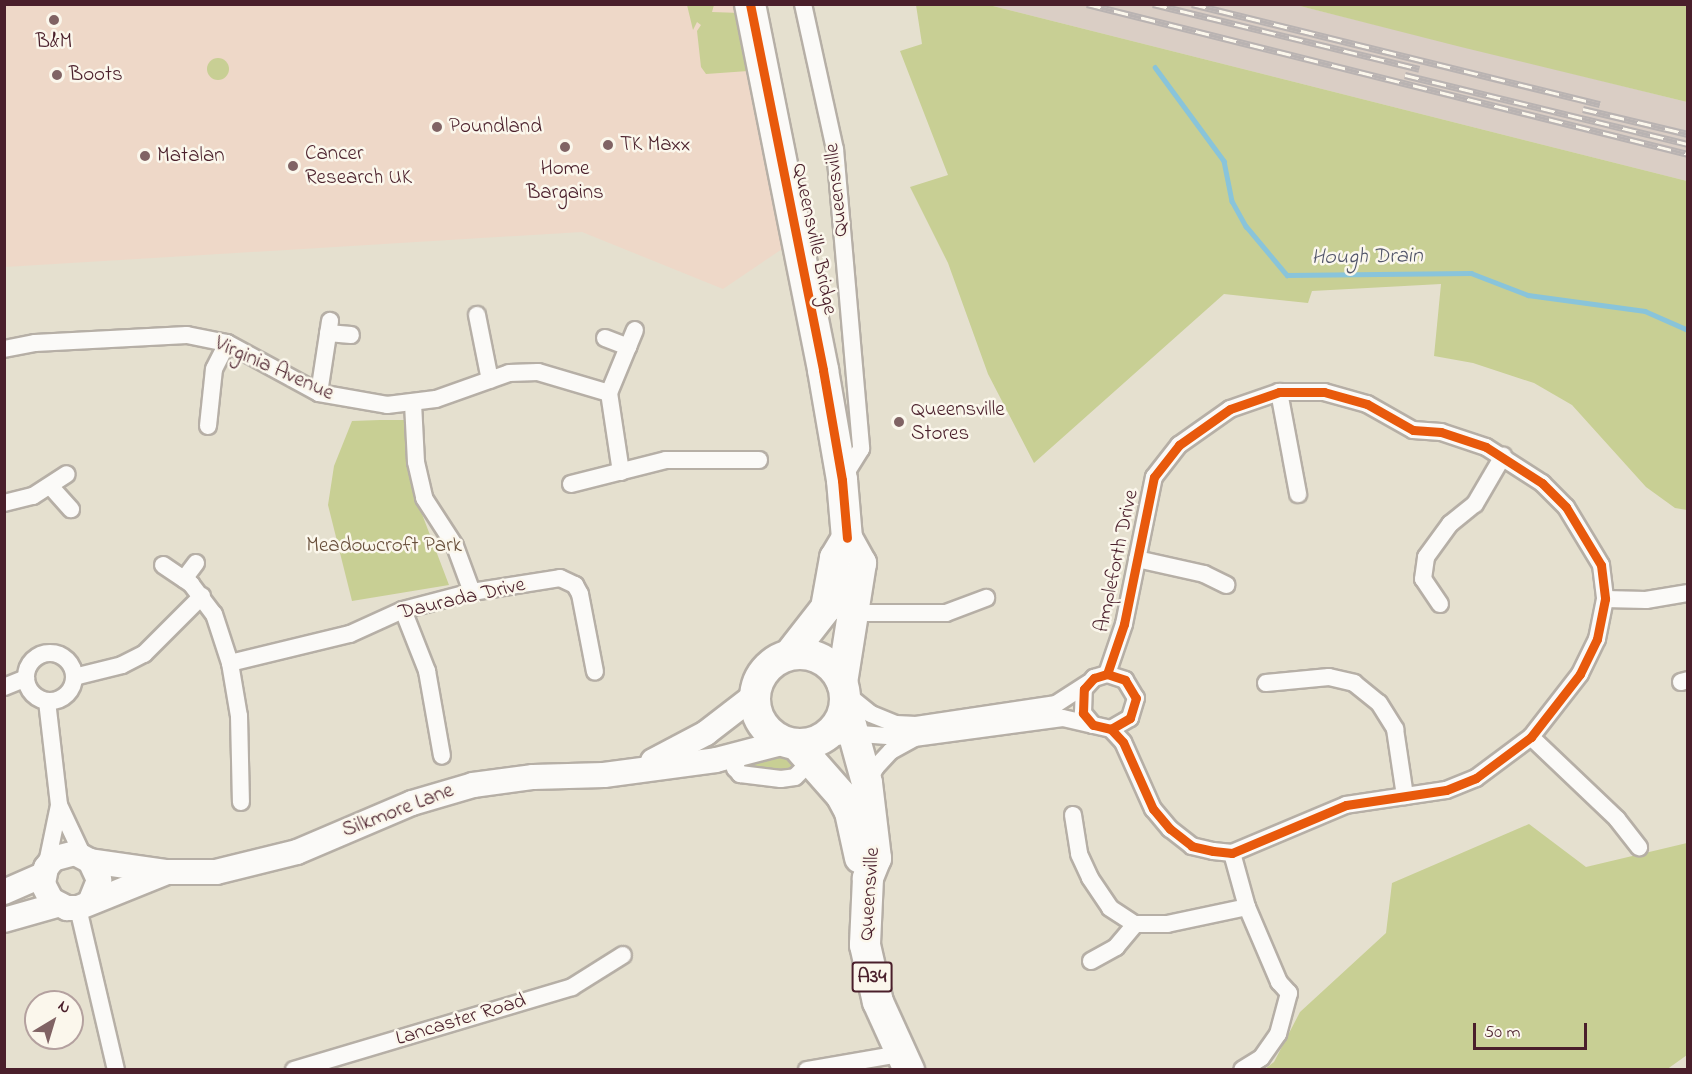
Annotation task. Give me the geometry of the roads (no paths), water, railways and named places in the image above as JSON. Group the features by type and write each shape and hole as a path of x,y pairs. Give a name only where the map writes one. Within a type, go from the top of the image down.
{"highway":[{"name":"Queensville Bridge","path":"750,4 842,480"},
{"name":"A34","path":"842,480 847,538 861,563 852,613 844,693 851,735 867,783"},
{"path":"790,654 820,658 844,693 838,722 801,745 762,724 754,696 766,668 790,654 826,608 835,558 847,538"},
{"name":"A34","path":"801,745 841,795 868,878"},
{"name":"Queensville","path":"867,783 876,858 868,878 865,945 878,1002 904,1062"}],"street":[{"name":"Queensville","path":"803,4 835,149 861,449 842,480"},
{"path":"477,315 490,380"},
{"path":"319,393 329,327 351,335"},
{"path":"621,472 609,393 635,330"},
{"name":"Virginia Avenue","path":"4,349 35,343 187,335 227,343 319,393 387,405 413,404 510,373 538,372 609,393"},
{"path":"605,338 628,347"},
{"path":"208,426 214,369 227,343"},
{"path":"1279,392 1298,494"},
{"name":"Ampleforth Drive","path":"1107,674 1115,655 1154,477 1179,445 1230,409 1279,392 1324,392 1367,404 1413,430 1441,432 1503,456 1542,483 1566,507 1601,565 1605,599 1597,639 1580,674 1531,737 1476,778 1446,790 1346,805 1232,853"},
{"path":"413,404 416,462 424,498 454,546 472,592"},
{"path":"1440,604 1423,579 1426,558 1450,524 1475,504 1503,456"},
{"path":"581,476 621,472 666,460 759,460"},
{"path":"4,503 51,487 67,474"},
{"path":"51,487 71,509"},
{"path":"1137,559 1204,574 1227,585"},
{"path":"184,579 196,563"},
{"path":"163,565 184,579 202,596 214,614 230,663 238,716 241,802"},
{"name":"Daurada Drive","path":"230,663 350,634 403,610 472,592 560,578 575,585 586,617 595,672"},
{"path":"1605,599 1646,600 1688,593"},
{"path":"74,677 122,666 144,654 202,596"},
{"path":"852,613 946,613 986,598"},
{"path":"403,610 427,671 442,756"},
{"path":"4,687 26,678 34,659 49,652 70,662 74,677 68,693 47,700 35,695 26,678"},
{"name":"Ampleforth Drive","path":"1115,655 1125,680 1136,698 1123,742"},
{"path":"844,693 871,714 896,724 916,725 1056,704 1107,674 1125,680"},
{"path":"1266,683 1329,677 1354,683 1379,703 1395,729 1405,796"},
{"path":"1087,684 1081,707 1093,725"},
{"name":"Silkmore Lane","path":"635,770 685,746 754,696"},
{"path":"47,700 59,805 45,872 45,893 75,904"},
{"path":"740,755 735,768 740,774 781,778 795,777 803,769 801,745 851,735 914,738 1063,718 1111,729 1123,742 1153,809 1170,829 1192,846 1232,853 1247,907 1279,982 1289,993 1278,1034 1261,1058 1242,1070"},
{"path":"1111,729 1130,718"},
{"path":"1531,737 1617,819 1639,847"},
{"path":"867,783 876,767 891,751 914,738"},
{"name":"Silkmore Lane","path":"4,891 45,872 66,853 165,872 216,872 297,852 412,804 473,785 635,770 801,745"},
{"path":"59,805 99,880 75,904"},
{"path":"1073,815 1079,854 1090,878 1110,908 1135,924 1167,924 1247,907"},
{"name":"Silkmore Lane","path":"4,920 75,904 165,872"},
{"path":"75,904 116,1070"},
{"path":"1091,961 1116,947 1135,924"},
{"name":"Lancaster Road","path":"294,1070 572,987 622,955"},
{"path":"807,1070 904,1062"}],"waterway":[{"name":"Hough Drain","path":"1155,67 1224,161 1232,201 1246,226 1287,275 1471,273 1528,295 1645,311 1688,330"}],"railway":[{"path":"1087,4 1688,154"},
{"path":"1153,4 1419,69"},
{"path":"1192,4 1600,104"},
{"path":"1405,75 1688,144"},
{"path":"1583,109 1688,134"}],"place":[{"name":"B&M","path":"54,20"},
{"name":"Boots","path":"57,75"},
{"name":"Poundland","path":"437,127"},
{"name":"TK Maxx","path":"608,145"},
{"name":"Home Bargains","path":"565,147"},
{"name":"Matalan","path":"145,156"},
{"name":"Cancer Research UK","path":"293,166"},
{"name":"Queensville Stores","path":"899,422"}],"park label":[{"name":"Meadowcroft Park","path":"384,546"}]}
